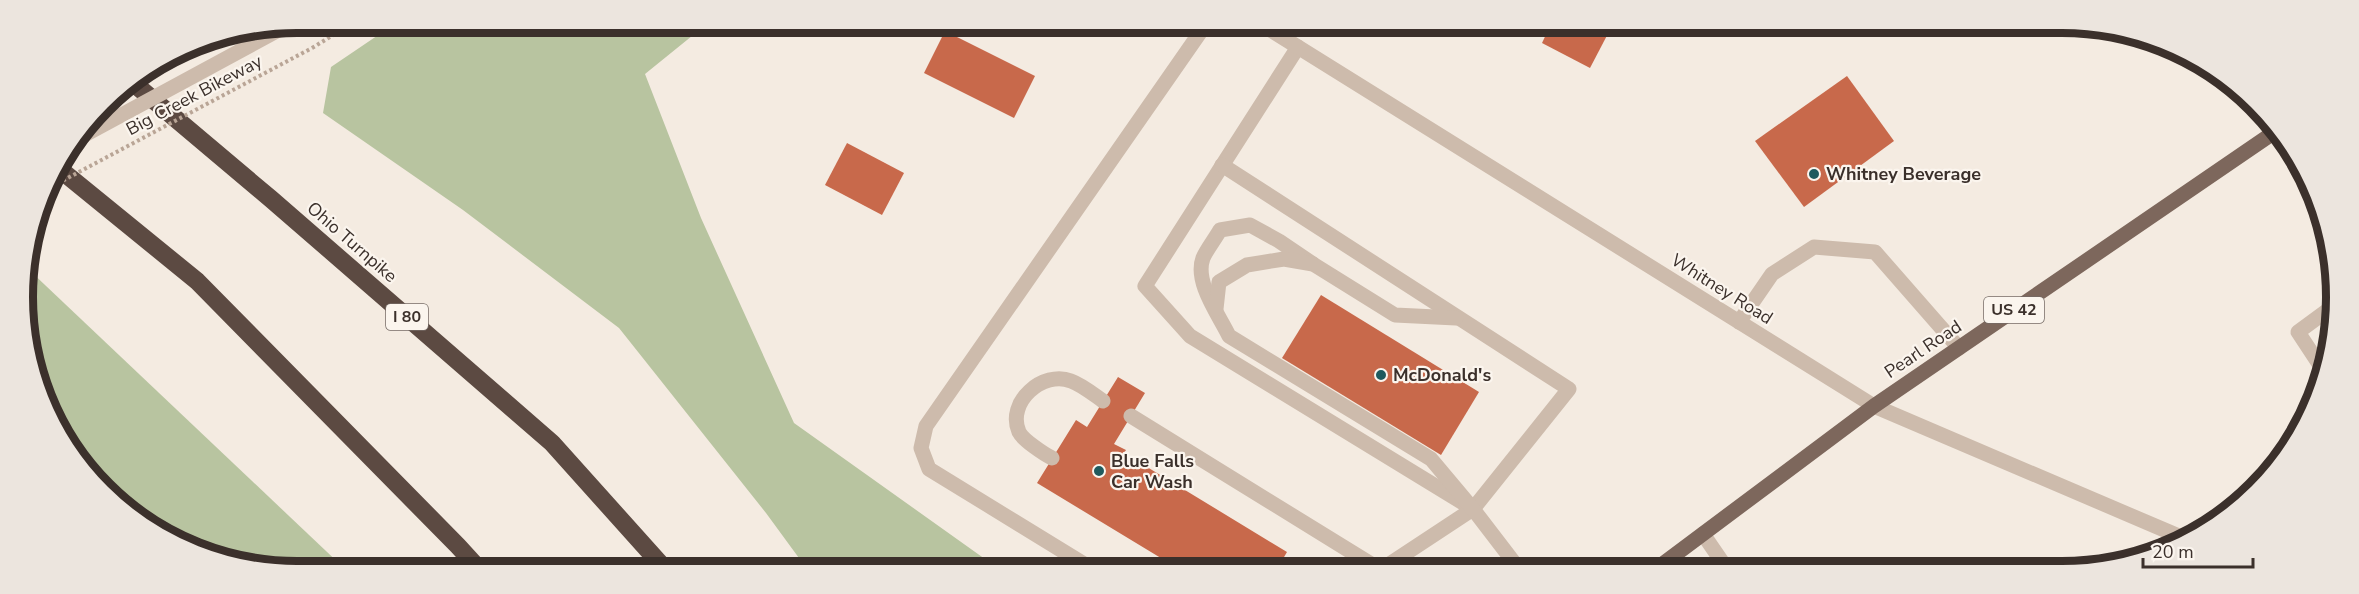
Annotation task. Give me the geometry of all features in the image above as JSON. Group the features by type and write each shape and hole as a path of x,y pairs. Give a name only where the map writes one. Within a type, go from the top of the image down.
{"highway":[{"name":"Ohio Turnpike","path":"138,87 552,443 658,561"},
{"path":"64,173 197,281 472,561"}],"main road":[{"name":"Pearl Road","path":"1667,561 1874,406 2270,135"}],"street":[{"path":"1079,561 929,469 921,448 926,426 1200,33"},
{"name":"Whitney Road","path":"1275,33 1874,406 2177,535"},
{"path":"92,132 269,35"},
{"path":"1298,47 1145,286 1190,336 1473,509"},
{"path":"1222,165 1569,389 1473,509 1392,561"},
{"path":"1459,318 1395,315 1250,225 1220,230 1202,260 1203,288 1229,336 1431,459 1513,561"},
{"path":"1739,322 1772,274 1814,247 1875,252 1959,348"},
{"path":"1216,309 1219,282 1247,265 1284,259 1313,264"},
{"path":"2318,362 2298,332 2325,312"},
{"path":"1052,459 1019,433 1017,418 1020,403 1029,389 1048,379 1070,380 1103,400"},
{"path":"1131,416 1367,561"},
{"path":"1703,534 1722,561"}],"path":[{"name":"Big Creek Bikeway","path":"59,183 312,48 335,33"}],"green space":[{"path":"381,33 696,33 645,74 701,218 794,423 988,561 801,561 766,513 619,328 463,210 323,113 331,67"},
{"path":"34,275 337,561 263,559 212,547 180,534 150,517 110,484 77,444 60,414 47,382 35,331"}],"building":[{"path":"944,33 949,33 1035,76 1014,118 924,73"},
{"path":"1547,33 1608,33 1590,68 1542,43"},
{"name":"Whitney Beverage","path":"1847,76 1894,141 1804,207 1755,141"},
{"path":"847,143 904,173 882,215 825,185"},
{"name":"McDonald's","path":"1321,295 1479,392 1441,455 1282,358"},
{"name":"Blue Falls Car Wash","path":"1118,377 1145,393 1114,444 1126,450 1124,453 1287,552 1282,561 1166,561 1037,483 1076,420 1087,427"}],"place":[{"name":"Whitney Beverage","path":"1814,174"},
{"name":"McDonald's","path":"1381,375"},
{"name":"Blue Falls Car Wash","path":"1099,471"}]}
